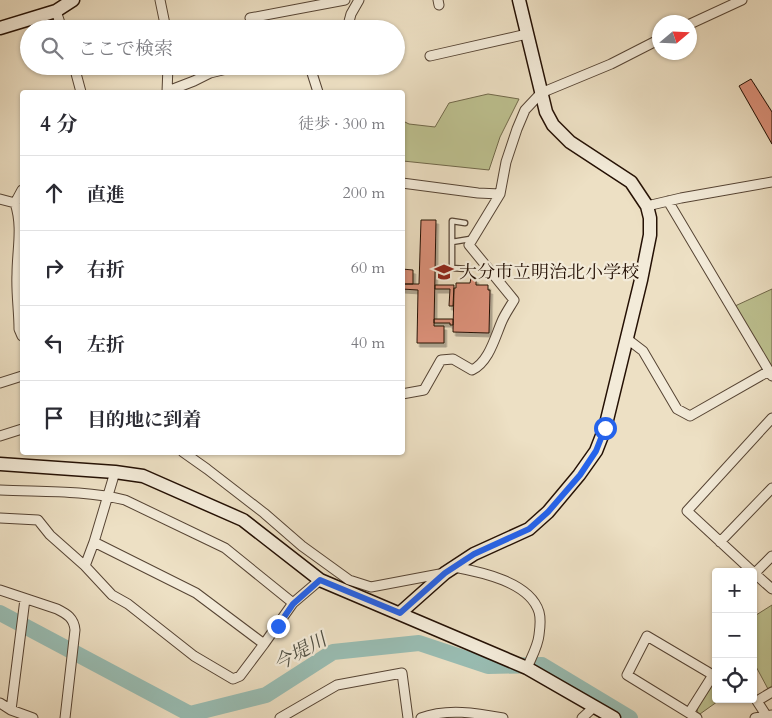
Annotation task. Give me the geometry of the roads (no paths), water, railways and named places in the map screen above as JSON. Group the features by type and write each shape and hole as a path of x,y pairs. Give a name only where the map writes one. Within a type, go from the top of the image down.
{"street":[{"path":"26,20 56,11 73,0"},
{"path":"160,0 164,20"},
{"path":"250,18 345,0"},
{"path":"349,20 359,0"},
{"path":"400,613 450,570 474,554 529,529 548,512 580,475 596,451 605,428 650,235 650,218 647,206 631,182 570,142 553,125 546,112 519,0"},
{"path":"697,21 742,0"},
{"path":"56,11 59,20"},
{"path":"0,28 20,22"},
{"path":"430,56 527,34"},
{"path":"405,393 424,390 441,360 453,359 472,370 479,367 495,340 502,320 514,300 469,245 500,194 506,162 525,110 541,93 611,64 652,43"},
{"path":"76,75 80,90"},
{"path":"167,90 168,75"},
{"path":"172,90 206,75"},
{"path":"313,75 317,90"},
{"path":"647,206 772,182"},
{"path":"405,183 500,194"},
{"path":"14,203 20,193"},
{"path":"0,199 14,203"},
{"path":"626,338 643,351 677,409 690,416 770,373 668,201"},
{"path":"14,203 18,213 20,240 16,274 20,329"},
{"path":"0,383 20,377"},
{"path":"749,568 687,511 772,418"},
{"path":"0,436 20,430"},
{"path":"187,455 257,507 302,546 349,580 371,587 450,570 480,572 499,577 534,602 540,613 539,637 527,668"},
{"path":"0,464 115,472 143,476 243,520 320,580 527,668 614,718"},
{"path":"85,566 109,496 115,472"},
{"path":"720,542 772,488"},
{"path":"0,490 109,496 125,500 225,548 293,604"},
{"path":"0,518 38,520 50,535 85,566 112,595 128,604 194,656 233,679 240,676 293,604 320,580"},
{"path":"94,542 196,593 264,644"},
{"path":"757,569 772,556"},
{"path":"757,575 772,589"},
{"path":"0,590 57,609 66,613 73,622 75,630 65,718"},
{"path":"11,710 25,599"},
{"path":"647,636 713,675 693,715 627,675 647,636"},
{"path":"280,718 337,685 402,673 408,718"},
{"path":"755,718 769,715 758,701 772,692"},
{"path":"0,703 11,710 33,718"},
{"path":"582,718 595,706"},
{"path":"422,718 431,714 458,712 503,718"}],"lane":[{"path":"465,223 452,221 452,268 468,269"},
{"path":"452,242 466,241 474,238"}],"waterway":[{"name":"今堤川","path":"0,613 190,714 266,695 333,652 419,643 488,666 542,665 630,718"}],"place":[{"name":"大分市立明治北小学校","path":"444,272"}]}
